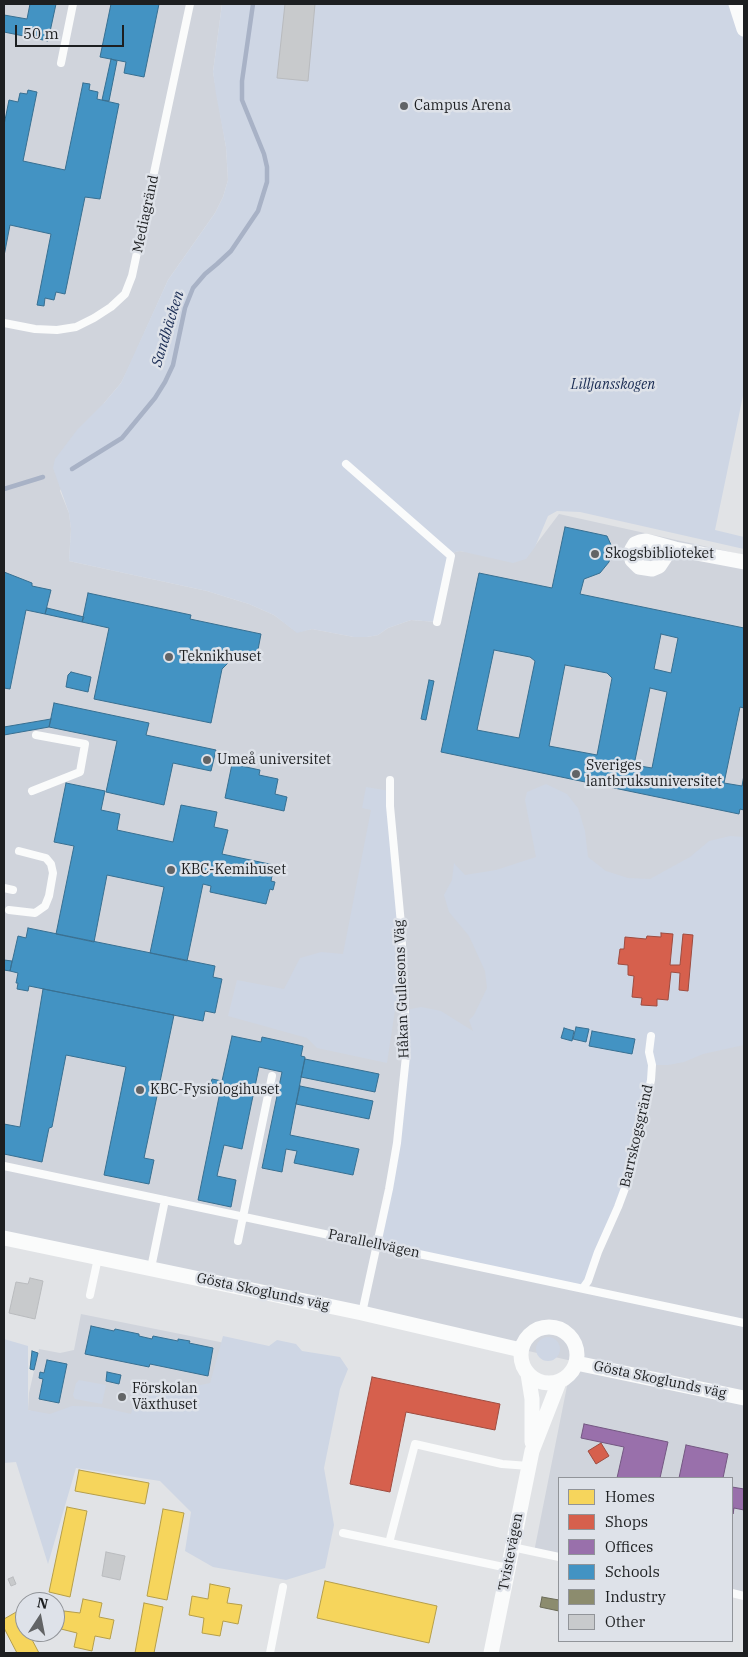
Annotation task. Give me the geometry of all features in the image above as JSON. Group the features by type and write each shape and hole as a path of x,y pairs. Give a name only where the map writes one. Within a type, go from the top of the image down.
{"street":[{"path":"736,4 744,29"},
{"path":"675,549 744,562"},
{"name":"Gösta Skoglunds väg","path":"4,1238 362,1313 521,1350 532,1332 550,1327 560,1329 570,1336 576,1346 578,1355 569,1375 559,1382"},
{"path":"521,1350 522,1364 528,1374 536,1380 559,1382"},
{"name":"Gösta Skoglunds väg","path":"576,1363 744,1398"},
{"name":"Tvistevägen","path":"528,1374 532,1399 532,1451"},
{"name":"Tvistevägen","path":"491,1653 528,1466 559,1382"}],"lane":[{"path":"61,63 73,4"},
{"name":"Mediagränd","path":"4,323 35,329 56,330 76,327 94,318 125,294 132,276 190,4"},
{"path":"346,464 451,556 437,622"},
{"path":"32,791 80,772 85,744 36,735"},
{"name":"Håkan Gullesons Väg","path":"362,1313 389,1189 397,1142 406,1056 406,1010 401,924 390,806 390,780"},
{"path":"9,910 35,913 45,906 49,896 53,872 51,864 46,858 19,851"},
{"path":"4,888 13,890"},
{"name":"Barrskogsgränd","path":"583,1288 588,1281 631,1172 651,1080 650,1036"},
{"path":"238,1241 272,1076"},
{"name":"Parallellvägen","path":"4,1166 744,1322"},
{"path":"151,1268 166,1200"},
{"path":"90,1295 98,1258"},
{"path":"389,1543 415,1444 502,1464 528,1466"},
{"path":"343,1533 508,1568"},
{"path":"512,1547 558,1557"},
{"path":"270,1653 283,1587"}],"shaded area":[{"name":"Umeå universitet","path":"4,4 222,4 213,72 226,147 228,180 223,197 215,213 168,280 121,383 104,403 60,491 69,513 71,529 69,561 207,591 249,604 274,615 297,632 312,629 354,637 367,637 378,635 388,628 411,620 437,622 451,556 455,552 525,559 559,514 744,555 744,1596 733,1594 733,1477 558,1477 558,1557 534,1552 572,1361 362,1313 4,1238"},
{"name":"Förskolan Växthuset","path":"81,1314 225,1343 196,1477 28,1410 29,1393 39,1349 60,1353 74,1350"}],"green space":[{"name":"Lilljansskogen","path":"222,4 744,4 744,391 715,530 744,537 744,549 580,512 557,511 548,516 535,547 526,559 513,563 460,551 455,552 451,556 437,622 411,620 388,628 378,635 367,637 354,637 312,629 297,633 274,615 249,604 207,591 69,561 71,529 69,513 53,468 55,459 77,430 121,383 168,280 215,213 223,197 228,180 226,147 213,72"},
{"path":"546,784 567,794 578,808 585,831 588,857 606,871 628,878 650,879 690,857 709,841 730,836 744,837 744,1045 703,1054 684,1062 652,1065 637,1148 583,1288 377,1245 397,1143 405,1010 395,1010 387,1063 317,1048 307,1038 228,1016 237,980 284,989 300,958 321,952 343,954 371,810 362,808 366,787 390,791 406,1010 421,1007 441,1011 473,1031 469,1020 474,1015 487,988 485,971 469,936 449,912 444,895 452,880 454,863 465,875 496,870 536,857 525,800 527,792"},
{"path":"223,1336 269,1346 277,1340 296,1344 302,1351 340,1357 348,1369 340,1389 324,1468 334,1525 325,1568 286,1580 213,1567 185,1551 191,1512 160,1481 76,1468 48,1564 16,1462 4,1463 4,1339 28,1346 28,1410 50,1414 72,1406 101,1407 131,1414 135,1399 210,1383"},
{"path":"548,1337 556,1341 560,1349 556,1357 548,1361 540,1357 536,1349 540,1341"},
{"path":"79,1380 106,1385 102,1404 75,1399 73,1395 76,1383"}],"building: Homes":[{"path":"79,1470 149,1483 145,1504 75,1491"},
{"path":"67,1507 87,1511 70,1597 65,1596 65,1592 49,1592"},
{"path":"163,1509 184,1513 167,1600 147,1596"},
{"path":"325,1581 437,1606 429,1643 317,1618"},
{"path":"210,1584 230,1588 227,1603 242,1605 238,1624 223,1621 220,1636 202,1633 204,1618 189,1615 192,1596 208,1599"},
{"path":"83,1599 102,1603 99,1617 114,1620 110,1639 95,1636 92,1651 74,1647 77,1633 65,1630 65,1611 80,1613"},
{"path":"144,1603 163,1607 154,1653 135,1653"},
{"path":"15,1613 15,1642 33,1642 39,1653 17,1653 4,1628 4,1619"}],"building: Shops":[{"path":"661,933 673,934 670,965 680,965 683,934 693,935 688,991 679,990 680,973 671,972 668,1000 657,999 657,1006 641,1005 642,998 632,997 634,976 628,975 628,965 618,964 620,949 624,949 625,937 646,939 647,936 661,937"},
{"path":"372,1377 500,1404 495,1430 406,1412 390,1492 350,1484"},
{"path":"601,1443 609,1456 596,1464 588,1451"}],"building: Offices":[{"path":"584,1424 668,1442 660,1477 617,1477 624,1447 581,1438"},
{"path":"686,1445 728,1454 723,1477 679,1477"},
{"path":"733,1487 744,1489 744,1510 734,1508 733,1514"}],"building: Schools":[{"path":"30,4 56,4 48,41 4,32 4,15 27,19"},
{"path":"111,4 159,4 144,77 124,73 126,62 100,57"},
{"path":"111,59 117,61 109,101 102,100"},
{"path":"83,83 90,84 89,90 98,92 97,99 119,104 100,199 85,197 65,294 56,292 54,300 45,298 44,306 37,305 51,234 10,225 4,256 4,125 9,100 18,102 20,93 27,94 28,90 37,92 23,161 65,170"},
{"path":"565,527 607,536 612,547 609,562 600,573 584,579 580,594 744,628 744,708 740,707 724,783 742,786 744,775 744,810 740,809 739,814 441,752 479,573 552,588","holes":["661,634 678,638 671,673 654,669","494,650 530,657 535,661 519,738 477,730","565,665 607,673 612,678 597,755 549,746","650,688 667,692 652,768 634,765"]},
{"path":"4,572 32,583 32,586 51,590 45,614 26,610 10,689 4,688"},
{"name":"Teknikhuset","path":"88,593 191,615 190,619 261,634 256,660 235,656 222,669 211,723 94,699 109,628 82,622"},
{"path":"47,608 84,617 82,622 45,614"},
{"path":"71,672 91,677 88,692 66,687 68,675"},
{"path":"429,680 434,681 426,720 421,719"},
{"path":"54,703 149,723 146,735 216,750 211,771 173,763 164,805 106,792 117,741 49,727"},
{"path":"51,719 49,727 4,735 4,727"},
{"path":"232,764 260,770 259,775 278,779 275,794 287,797 284,811 225,798"},
{"name":"KBC-Kemihuset","path":"66,783 105,791 101,810 120,814 117,830 173,842 181,805 217,812 214,827 228,830 222,854 274,865 271,881 275,882 273,890 270,889 266,904 210,892 211,886 203,884 187,961 150,953 164,887 107,875 94,942 56,934 74,846 54,842"},
{"path":"28,928 215,966 213,977 222,979 215,1013 205,1011 203,1021 29,986 28,991 17,989 18,973 10,971 18,936 26,938"},
{"path":"4,960 12,961 10,971 4,970"},
{"name":"KBC-Fysiologihuset","path":"43,989 174,1015 144,1158 154,1160 149,1184 104,1175 126,1067 66,1055 52,1127 49,1128 42,1162 4,1154 4,1124 20,1127"},
{"path":"576,1027 589,1029 586,1042 573,1039"},
{"path":"564,1028 574,1031 572,1041 561,1038"},
{"path":"592,1031 635,1039 632,1054 589,1046"},
{"path":"232,1036 261,1042 262,1037 303,1046 301,1056 305,1057 290,1135 359,1149 353,1175 294,1163 297,1151 286,1149 282,1172 262,1168 282,1072 259,1067 242,1149 224,1145 217,1176 236,1180 231,1207 198,1200 220,1092 209,1090 212,1079 222,1081"},
{"path":"305,1059 379,1074 375,1092 301,1077"},
{"path":"300,1086 373,1101 369,1119 296,1104"},
{"path":"91,1326 139,1334 139,1336 152,1339 153,1336 178,1341 178,1339 190,1341 189,1343 213,1348 208,1376 150,1364 149,1367 85,1354"},
{"path":"32,1351 38,1353 34,1370 30,1369"},
{"path":"47,1360 67,1364 59,1403 39,1399 43,1379 39,1378 40,1372 44,1373"},
{"path":"107,1372 121,1375 119,1384 106,1381"}],"building: Industry":[{"path":"542,1597 558,1600 558,1611 540,1607"}],"building: Other":[{"path":"285,4 315,4 308,81 277,78"},
{"path":"30,1278 43,1281 35,1319 9,1313 16,1282 28,1284"},
{"path":"106,1552 125,1556 120,1580 102,1576"},
{"path":"13,1577 16,1584 11,1586 8,1579"}],"waterway":[{"name":"Sandbäcken","path":"72,469 122,438 155,398 173,365 185,308 193,288 205,274 231,251 258,211 267,182 267,167 264,154 242,100 242,81 253,4"},
{"path":"4,489 43,477"}],"place":[{"name":"Campus Arena","path":"404,106"},
{"name":"Skogsbiblioteket","path":"595,554"},
{"name":"Teknikhuset","path":"169,657"},
{"name":"Umeå universitet","path":"207,760"},
{"name":"Sveriges lantbruksuniversitet","path":"576,774"},
{"name":"KBC-Kemihuset","path":"171,870"},
{"name":"KBC-Fysiologihuset","path":"140,1090"},
{"name":"Förskolan Växthuset","path":"122,1397"}]}
